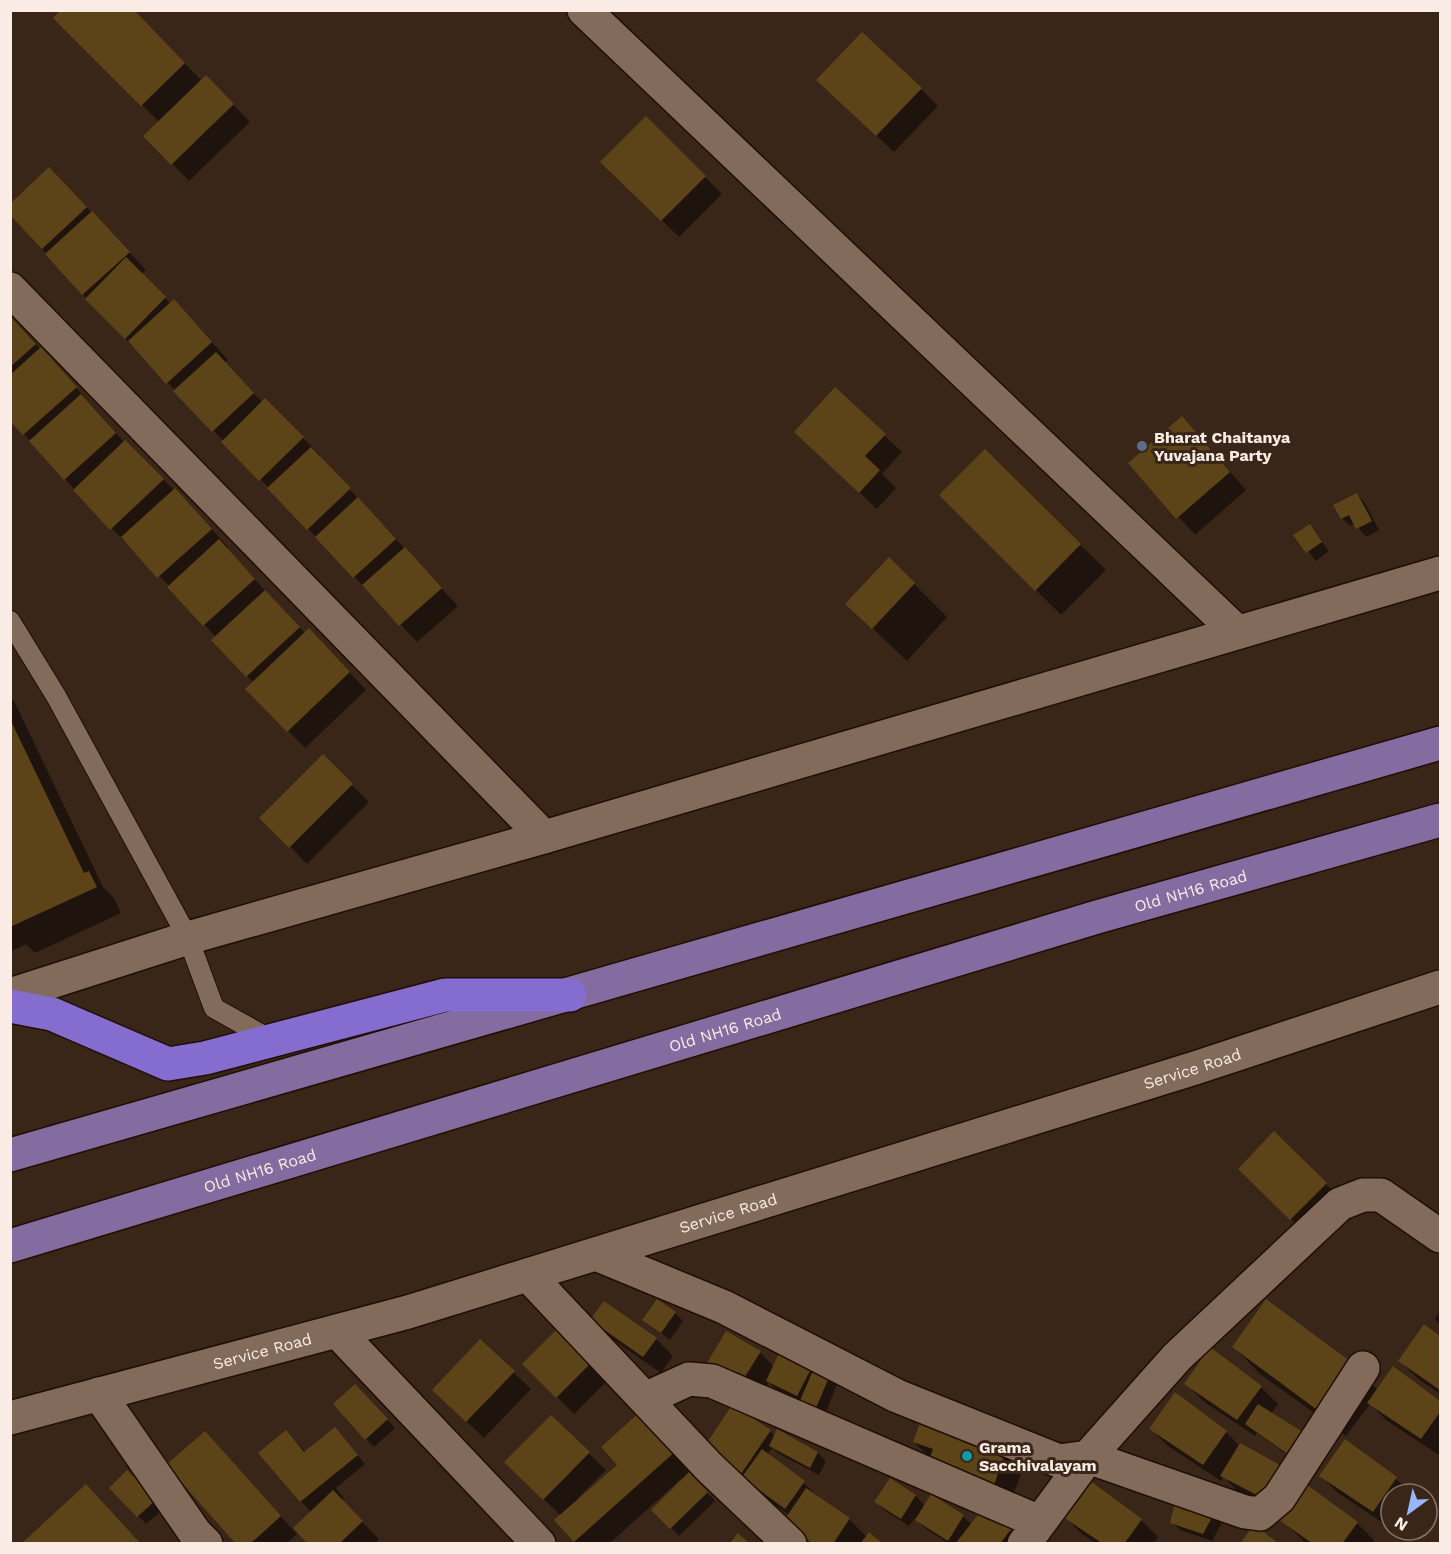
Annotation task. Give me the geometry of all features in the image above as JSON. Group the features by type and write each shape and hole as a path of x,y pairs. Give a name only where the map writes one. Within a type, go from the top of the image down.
{"highway":[{"path":"10,1006 52,1014 168,1065 205,1058 445,995 570,994"}],"main road":[{"path":"10,1155 1080,850 1440,743"},
{"name":"Old NH16 Road","path":"10,1246 1097,917 1440,820"}],"street":[{"path":"584,10 1237,632"},
{"path":"10,289 543,837"},
{"path":"10,995 188,938 543,837 1440,573"},
{"name":"Service Road","path":"10,1418 408,1312 1184,1071 1440,987"},
{"path":"645,1399 689,1379 712,1381 1032,1533 1088,1457 1177,1357 1340,1204 1363,1195 1381,1195 1440,1236"},
{"path":"596,1254 724,1307 897,1396 1059,1461 1088,1457 1245,1512 1260,1514 1279,1498 1363,1368"},
{"path":"528,1275 710,1467 790,1544"},
{"path":"337,1331 539,1544"},
{"path":"99,1394 195,1533 206,1544"}],"lane":[{"path":"10,621 56,696 188,938 214,1008 271,1040"}],"building":[{"path":"61,10 134,10 185,63 141,106 53,18"},
{"path":"862,32 922,88 876,136 816,80"},
{"path":"206,75 234,104 171,165 143,136"},
{"path":"646,116 706,176 661,221 600,162"},
{"path":"49,167 87,207 42,249 10,215 10,204"},
{"path":"92,211 130,252 82,295 45,254"},
{"path":"126,257 166,297 125,339 85,299"},
{"path":"174,299 212,342 166,384 128,341"},
{"path":"10,316 36,344 10,367"},
{"path":"41,347 77,387 23,435 10,421 10,375"},
{"path":"216,352 254,393 212,432 173,391"},
{"path":"835,387 886,434 865,456 880,470 859,493 794,432"},
{"path":"81,394 116,433 64,480 29,441"},
{"path":"265,398 304,437 259,481 221,442"},
{"path":"1182,416 1230,472 1176,519 1128,463"},
{"path":"125,440 164,479 110,530 73,490"},
{"path":"311,447 351,488 307,530 267,488"},
{"path":"985,449 1081,544 1035,591 939,495"},
{"path":"175,488 212,529 157,578 121,537"},
{"path":"1357,493 1372,521 1356,529 1349,515 1341,519 1333,505"},
{"path":"358,497 396,539 353,578 315,537"},
{"path":"1310,524 1322,542 1306,553 1293,535"},
{"path":"219,539 255,579 203,626 167,587"},
{"path":"405,547 442,588 399,626 362,585"},
{"path":"889,557 915,583 872,629 845,604"},
{"path":"265,590 300,627 246,677 211,640"},
{"path":"309,628 350,672 287,732 245,689"},
{"path":"10,719 84,873 89,871 97,887 10,927"},
{"path":"323,754 353,784 289,848 259,818"},
{"path":"1274,1131 1327,1183 1290,1220 1238,1169"},
{"path":"657,1299 676,1312 661,1333 642,1320"},
{"path":"1266,1299 1355,1365 1320,1412 1232,1347"},
{"path":"604,1301 657,1338 643,1357 590,1320"},
{"path":"562,1324 596,1358 556,1398 522,1364"},
{"path":"1424,1324 1440,1336 1440,1390 1398,1361"},
{"path":"726,1331 761,1351 738,1388 704,1368"},
{"path":"480,1339 515,1371 466,1422 432,1390"},
{"path":"1210,1347 1262,1386 1237,1420 1184,1384"},
{"path":"781,1349 813,1365 797,1396 766,1381"},
{"path":"1393,1366 1440,1401 1440,1412 1421,1439 1367,1403"},
{"path":"814,1368 830,1375 813,1415 797,1408"},
{"path":"355,1384 388,1419 365,1440 333,1404"},
{"path":"1175,1392 1227,1431 1203,1465 1149,1429"},
{"path":"1258,1404 1309,1436 1292,1457 1245,1424"},
{"path":"732,1405 771,1430 739,1477 701,1452"},
{"path":"641,1411 677,1450 574,1542 554,1520 617,1465 601,1447"},
{"path":"551,1415 590,1452 543,1500 504,1462"},
{"name":"Grama Sacchivalayam","path":"920,1423 1007,1448 993,1488 928,1463 933,1449 913,1442"},
{"path":"335,1427 358,1455 300,1502 258,1453 286,1430 304,1452"},
{"path":"777,1429 818,1452 810,1468 769,1446"},
{"path":"205,1431 281,1516 250,1544 236,1544 166,1465"},
{"path":"1345,1439 1397,1477 1394,1482 1379,1482 1379,1503 1373,1512 1319,1476"},
{"path":"1240,1443 1280,1465 1259,1496 1220,1476"},
{"path":"762,1449 805,1481 785,1509 742,1477"},
{"path":"127,1470 156,1500 137,1517 109,1488"},
{"path":"689,1472 708,1492 670,1529 651,1510"},
{"path":"890,1478 916,1495 901,1519 874,1502"},
{"path":"1089,1480 1142,1519 1124,1544 1103,1544 1063,1517"},
{"path":"86,1484 141,1544 21,1544"},
{"path":"1306,1484 1358,1522 1342,1544 1313,1544 1279,1520"},
{"path":"806,1488 850,1518 833,1544 813,1544 783,1522"},
{"path":"333,1490 363,1521 339,1544 308,1544 293,1528"},
{"path":"931,1494 964,1515 948,1541 915,1520"},
{"path":"1176,1498 1215,1512 1203,1534 1170,1523"},
{"path":"984,1507 1011,1529 1000,1544 955,1544"},
{"path":"1254,1524 1279,1544 1240,1544"},
{"path":"869,1532 883,1544 860,1544"},
{"path":"738,1533 750,1544 729,1544"}],"place":[{"name":"Bharat Chaitanya Yuvajana Party","path":"1142,446"},
{"name":"Grama Sacchivalayam","path":"967,1456"}]}
